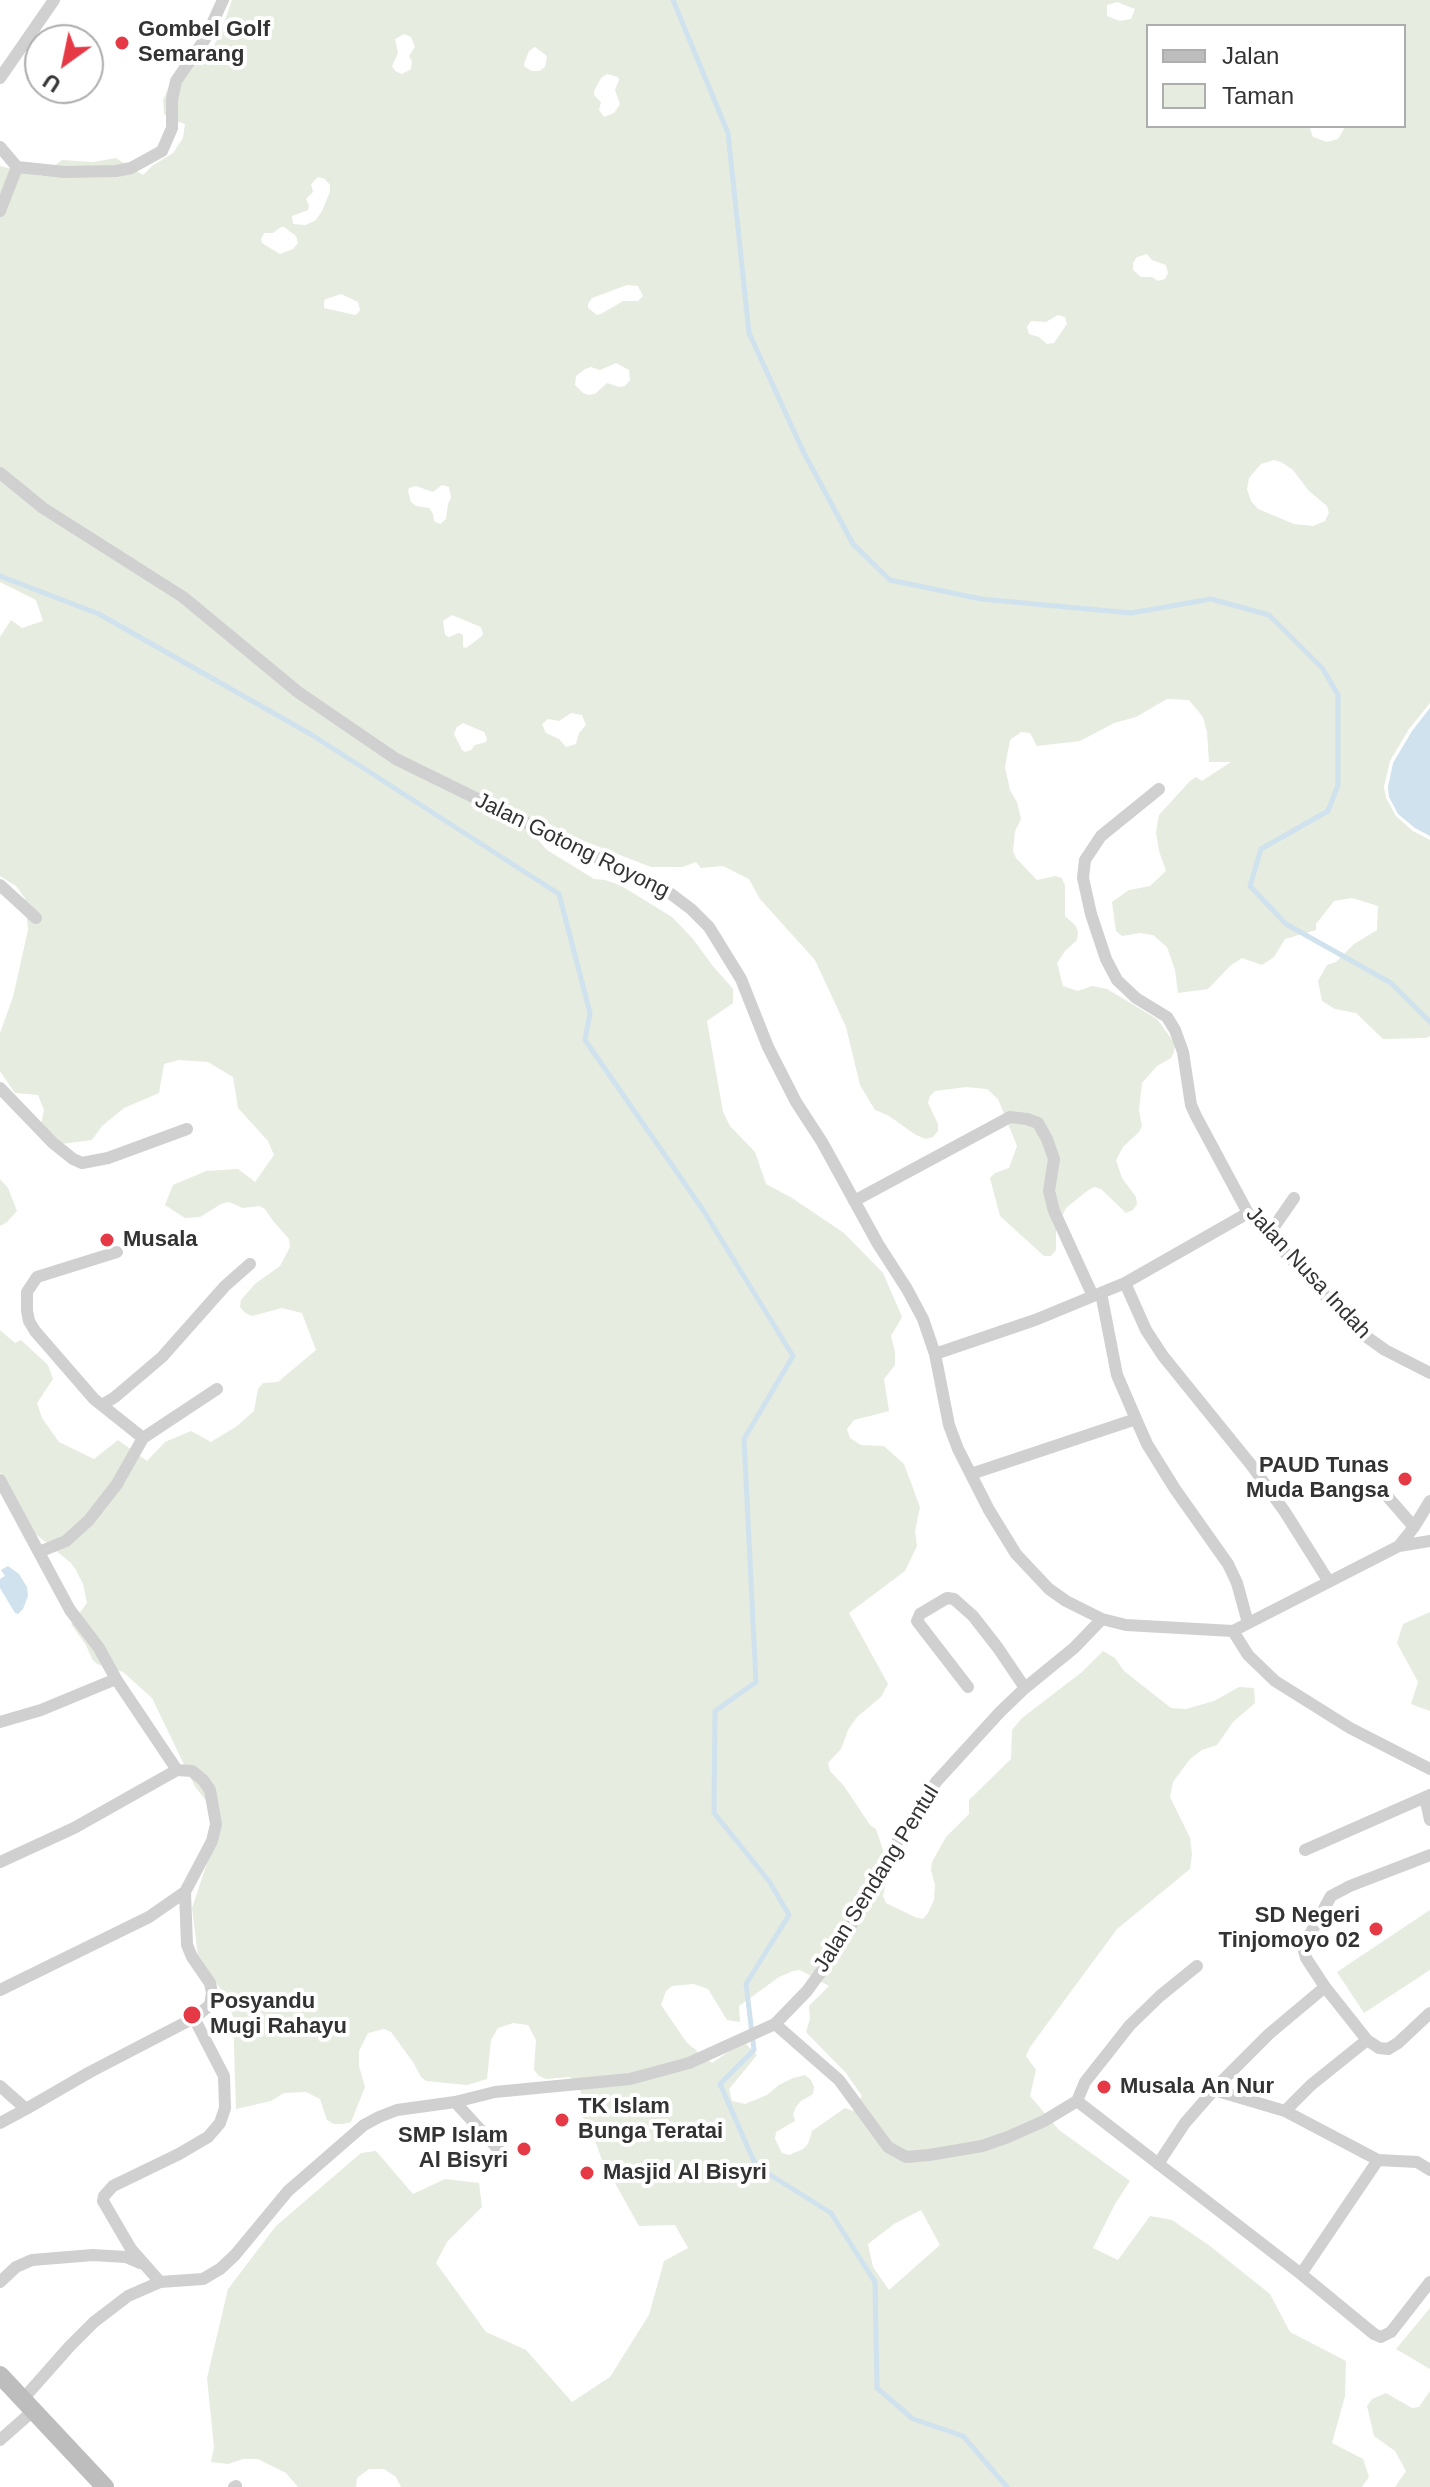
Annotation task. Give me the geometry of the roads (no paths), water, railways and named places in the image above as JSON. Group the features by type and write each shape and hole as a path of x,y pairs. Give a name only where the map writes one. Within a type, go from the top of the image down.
{"main road":[{"path":"0,2375 105,2487"}],"street":[{"path":"0,78 54,0"},
{"path":"0,147 17,167 65,172 131,168 162,151 172,128 176,81 205,39 223,0"},
{"path":"0,211 17,167"},
{"name":"Jalan Gotong Royong","path":"0,473 43,508 183,597 298,692 396,759 671,894 709,927 731,959 781,1073 878,1244 915,1302 935,1354 949,1425 989,1510 1016,1554 1038,1579 1066,1601 1102,1619"},
{"name":"Jalan Nusa Indah","path":"1159,789 1101,836 1085,860 1083,878 1106,959 1117,980 1136,998 1167,1017 1175,1030 1183,1052 1191,1105 1248,1213 1363,1335 1403,1361 1430,1373"},
{"path":"0,885 36,918"},
{"path":"0,1088 53,1143 82,1163 108,1158 187,1129"},
{"path":"854,1201 1010,1117 1038,1123 1054,1159 1049,1191 1054,1211 1097,1294 1117,1375 1147,1444 1228,1564 1237,1583 1248,1623"},
{"path":"1269,1234 1294,1198"},
{"path":"935,1354 1035,1320 1125,1283 1248,1213"},
{"path":"117,1252 37,1277 27,1292 26,1301 29,1321 55,1355 102,1405 143,1438"},
{"path":"102,1405 146,1373 184,1335 225,1286 250,1264"},
{"path":"1125,1283 1146,1330 1163,1356 1252,1466 1329,1582"},
{"path":"39,1552 66,1541 89,1520 117,1484 143,1438 217,1389"},
{"path":"971,1474 1136,1419"},
{"path":"0,1480 70,1610 99,1648 177,1770"},
{"path":"1380,1488 1414,1527"},
{"path":"1399,1546 1430,1501"},
{"path":"1102,1619 1139,1626 1233,1631 1399,1546 1430,1541"},
{"path":"968,1687 917,1621 920,1614 947,1598 954,1599 980,1624 1025,1688"},
{"name":"Jalan Sendang Pentul","path":"0,2440 70,2346 94,2322 128,2296 160,2282 203,2279 220,2269 288,2191 364,2125 397,2110 455,2102 495,2092 630,2079 689,2063 775,2024 807,1991 839,1947 929,1791 968,1745 1025,1688 1074,1648 1102,1619"},
{"path":"1233,1631 1248,1655 1275,1681 1350,1728 1430,1769"},
{"path":"2,1719 41,1710 116,1679"},
{"path":"0,1862 86,1822 177,1770 192,1771 210,1790 216,1824 212,1841 185,1892 149,1917 0,1990"},
{"path":"1305,1850 1428,1796 1430,1820"},
{"path":"1430,1855 1331,1896 1303,1947 1306,1958 1325,1987 1367,2040 1379,2048 1388,2049 1398,2043 1430,2013"},
{"path":"0,2123 115,2058 194,2018 210,2005 210,1983 187,1945 185,1892"},
{"path":"775,2024 833,2073 888,2147 906,2157 982,2146 1044,2121 1077,2101 1085,2082 1130,2025 1197,1966"},
{"path":"1158,2164 1185,2123 1214,2090 1269,2034 1325,1987"},
{"path":"160,2282 131,2249 103,2201 113,2186 208,2137 220,2123 225,2108 224,2076 194,2018"},
{"path":"1285,2111 1311,2085 1367,2040"},
{"path":"0,2086 26,2109"},
{"path":"1214,2090 1285,2111 1378,2160 1417,2162 1430,2170"},
{"path":"1077,2101 1374,2334 1381,2337 1391,2332 1430,2282"},
{"path":"455,2102 499,2150"},
{"path":"1301,2274 1378,2160"},
{"path":"0,2282 16,2267 32,2260 93,2255 126,2257 142,2264"}],"water":[{"path":"1430,708 1430,836 1398,814 1389,797 1388,787 1393,763"},
{"path":"8,1566 19,1574 27,1587 28,1596 18,1614 0,1588 0,1579 5,1576 1,1570"}],"waterway":[{"path":"673,0 728,133 749,333 803,451 853,544 890,580 981,599 1131,613 1211,599 1269,615 1323,669 1338,695 1338,785 1328,811 1261,849 1250,886 1286,924 1391,983 1430,1022"},
{"path":"0,576 99,614 312,735 559,894 590,1013 585,1040 703,1210 793,1356 744,1439 756,1682 715,1711 714,1813 769,1881 789,1915 746,1984 754,2050 720,2084 756,2166 831,2213 875,2282 877,2388 913,2419 963,2436 1007,2487"}],"place":[{"name":"Gombel Golf Semarang","path":"122,43"},
{"name":"Musala","path":"107,1240"},
{"name":"PAUD Tunas Muda Bangsa","path":"1405,1479"},
{"name":"SD Negeri Tinjomoyo 02","path":"1376,1929"},
{"name":"Posyandu Mugi Rahayu","path":"192,2015"},
{"name":"Musala An Nur","path":"1104,2087"},
{"name":"TK Islam Bunga Teratai","path":"562,2120"},
{"name":"SMP Islam Al Bisyri","path":"524,2149"},
{"name":"Masjid Al Bisyri","path":"587,2173"}]}
